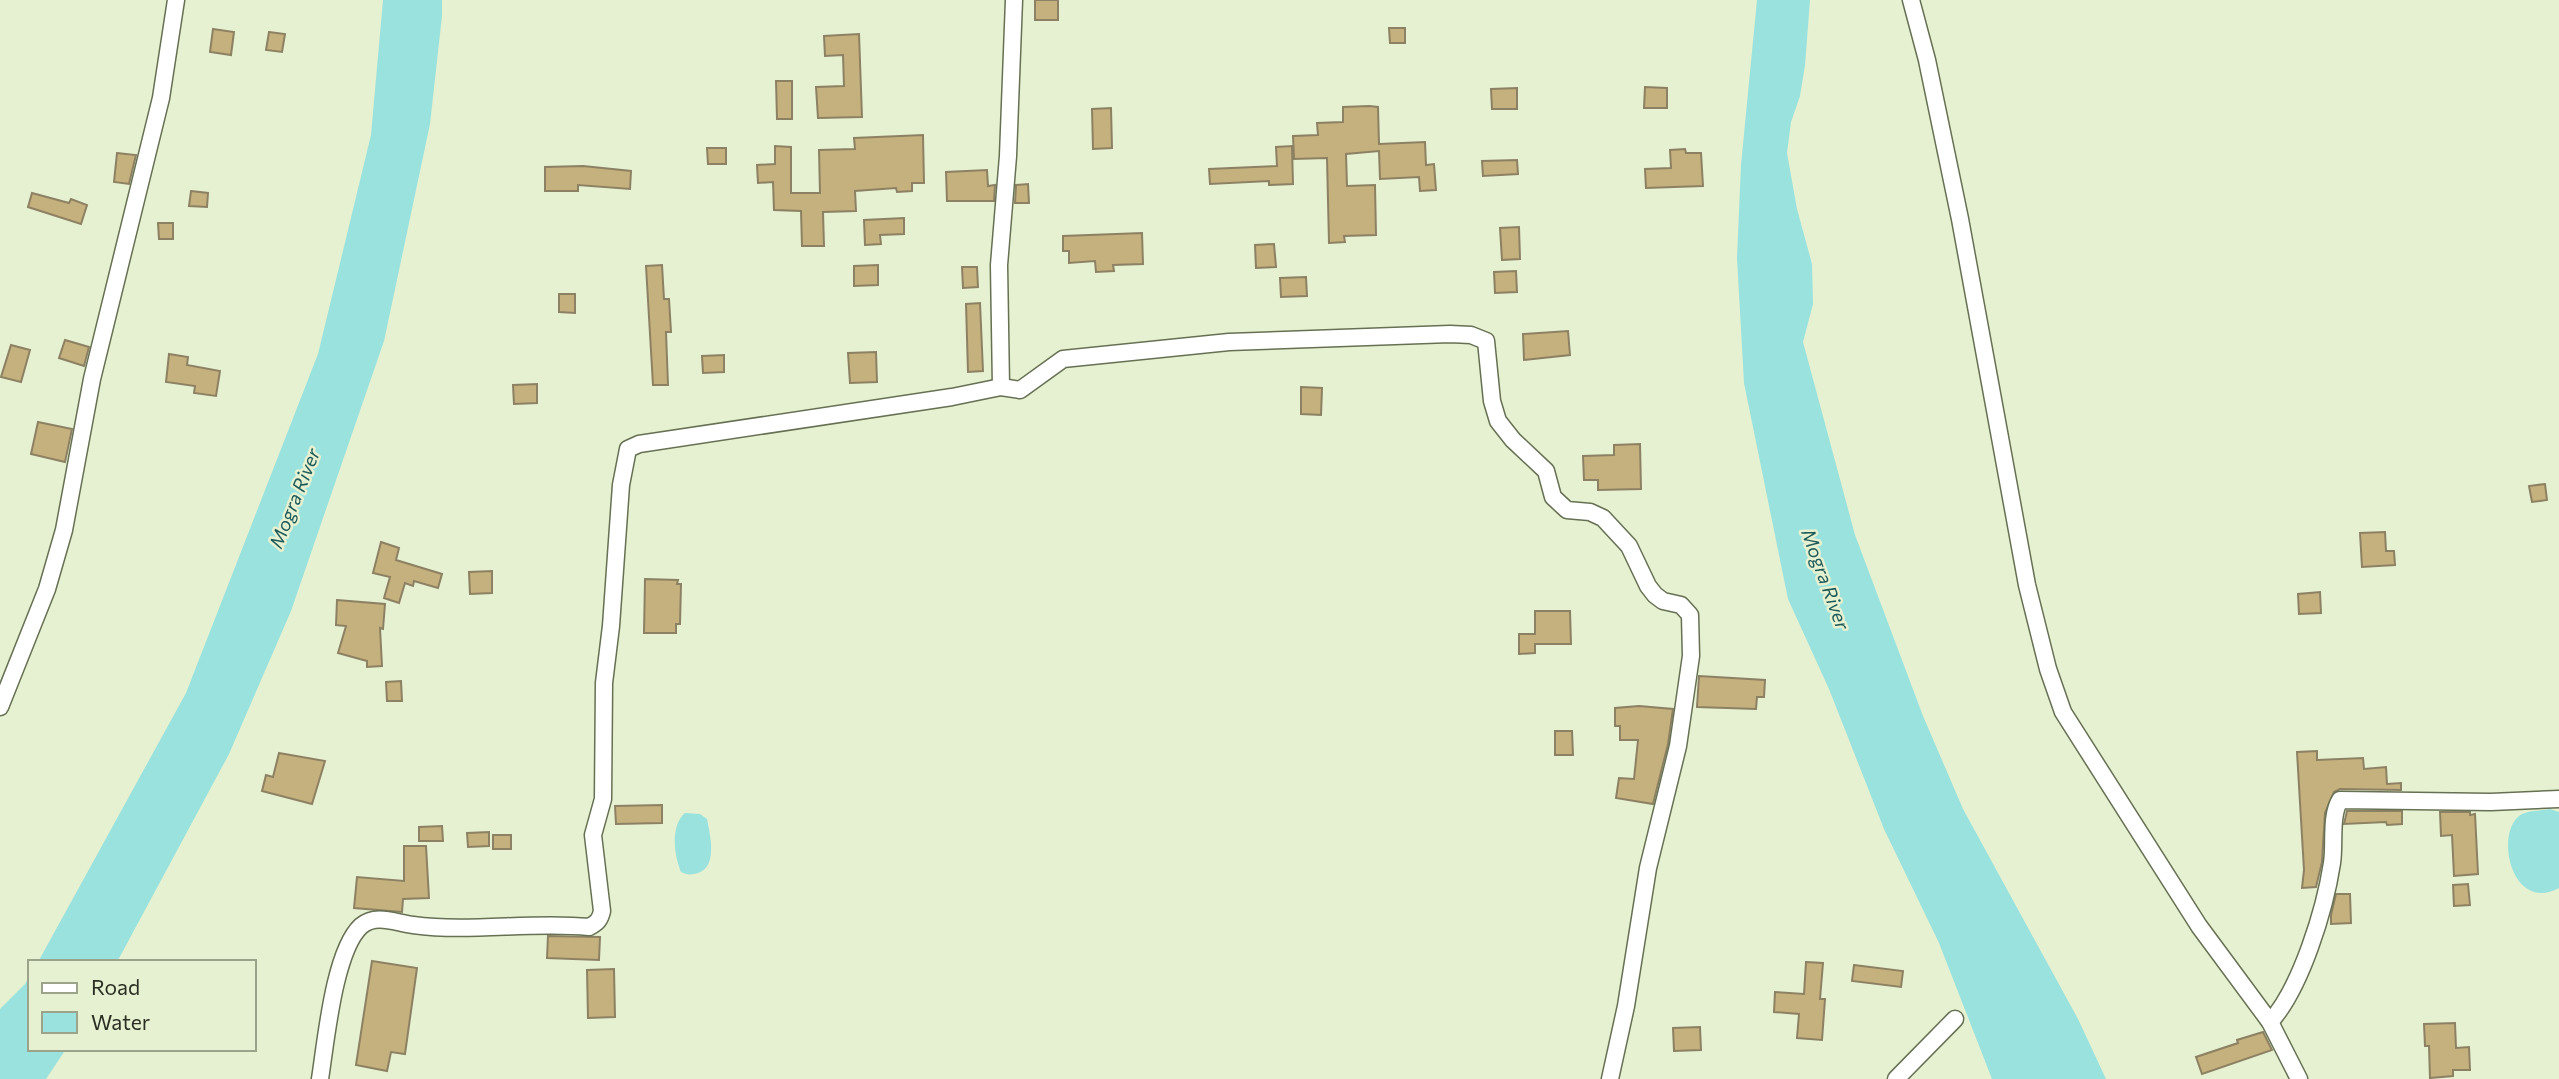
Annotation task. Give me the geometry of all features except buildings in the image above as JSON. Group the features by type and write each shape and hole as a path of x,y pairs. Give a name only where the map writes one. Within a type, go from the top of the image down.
{"street":[{"path":"0,707 47,589 64,530 92,379 161,98 176,0"},
{"path":"1001,387 999,265 1009,143 1014,0"},
{"path":"1911,0 1927,60 1960,219 2027,585 2048,669 2063,712 2199,926 2270,1022 2299,1079"},
{"path":"320,1079 335,988 350,940 363,924 383,919 414,925 589,928 597,924 600,918 602,911 593,835 603,799 604,683 621,485 628,449 652,442 1001,387 1020,390 1063,359 1229,342 1450,334 1471,335 1486,341 1492,401 1498,421 1513,440 1546,471 1553,497 1567,510 1590,512 1603,519 1629,546 1655,595 1663,601 1681,605 1689,615 1691,656 1678,746 1648,868 1626,1006 1610,1079"},
{"path":"2270,1022 2283,1007 2317,928 2333,861 2336,809 2340,800 2491,802 2559,799"},
{"path":"1896,1079 1955,1019"}],"water":[{"name":"Mogra River","path":"383,0 442,0 430,124 384,341 291,611 229,754 118,960 39,960 186,693 318,354 371,135"},
{"name":"Mogra River","path":"1757,0 1810,0 1805,65 1800,96 1791,122 1787,153 1797,209 1812,264 1813,304 1803,342 1855,535 1923,716 1963,809 2078,1019 2106,1079 1992,1079 1939,943 1884,829 1829,689 1788,599 1744,383 1737,258 1741,165"},
{"path":"2550,809 2559,812 2559,888 2542,893 2529,890 2519,880 2508,851 2509,836 2513,823 2522,814"},
{"path":"685,813 700,814 707,819 710,833 708,864 704,870 693,874 681,872 675,849 677,825"},
{"path":"28,979 28,1051 65,1051 46,1079 0,1079 0,1009"}]}
